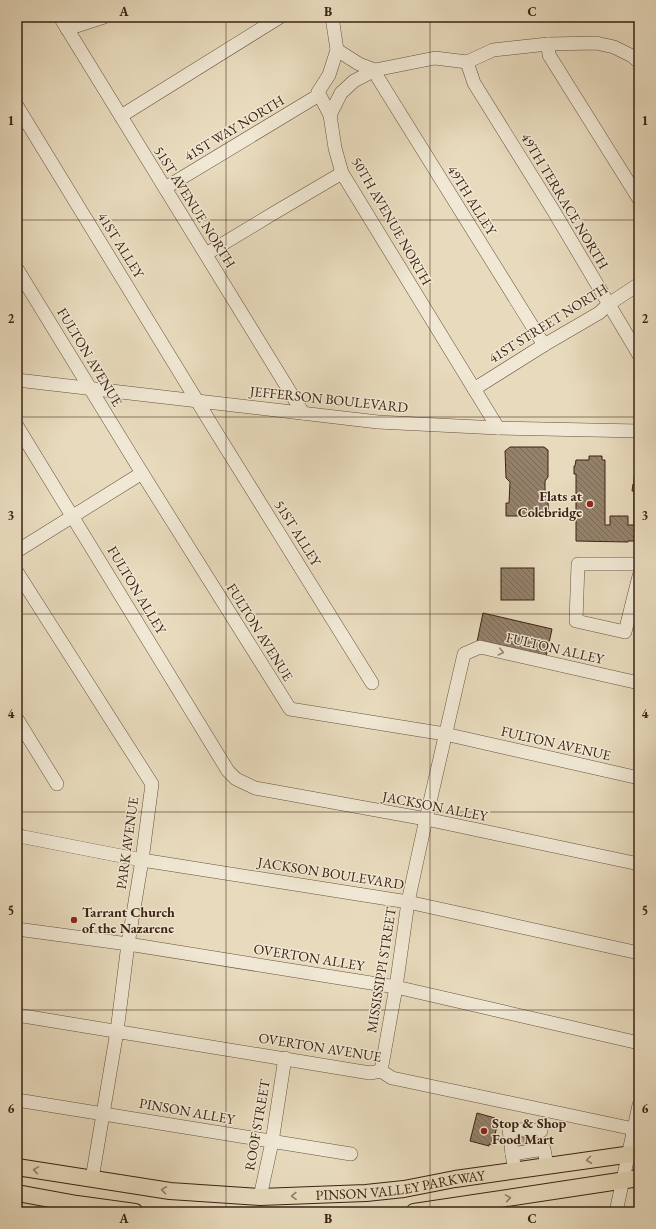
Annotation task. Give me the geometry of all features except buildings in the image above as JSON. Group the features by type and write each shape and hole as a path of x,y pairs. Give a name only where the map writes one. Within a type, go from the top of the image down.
{"main road":[{"name":"PINSON VALLEY PARKWAY","path":"17,1167 170,1190 260,1197 366,1193 515,1170 633,1154"},
{"name":"PINSON VALLEY PARKWAY","path":"414,1212 639,1178"},
{"path":"89,1206 92,1179"},
{"path":"17,1193 89,1206 136,1212"}],"street":[{"name":"51ST AVENUE NORTH","path":"60,17 303,414"},
{"path":"67,29 104,17"},
{"path":"121,116 280,17"},
{"path":"320,95 318,92 329,75 337,50 332,17"},
{"path":"330,115 340,93 354,81 375,70 435,58 467,62 492,50 548,44 596,43 614,47 632,56 639,62"},
{"path":"548,44 549,55 639,199"},
{"path":"337,50 359,64 375,70"},
{"name":"49TH TERRACE NORTH","path":"467,62 474,83 553,210 639,355"},
{"name":"49TH ALLEY","path":"375,70 378,78 544,345"},
{"name":"50TH AVENUE NORTH","path":"320,95 330,115 335,148 342,173 498,428"},
{"name":"41ST WAY NORTH","path":"165,188 320,95"},
{"name":"41ST ALLEY","path":"17,106 198,400"},
{"path":"206,254 342,173"},
{"name":"FULTON AVENUE","path":"17,269 142,474 290,709 445,734 639,778"},
{"name":"41ST STREET NORTH","path":"474,389 544,345 599,313 609,304 639,284"},
{"name":"JEFFERSON BOULEVARD","path":"17,380 378,422 498,428 639,431"},
{"name":"51ST ALLEY","path":"198,400 372,682"},
{"name":"FULTON ALLEY","path":"17,426 228,771"},
{"path":"17,551 142,474"},
{"path":"639,564 578,564 576,621 625,632 637,592 639,576"},
{"name":"PARK AVENUE","path":"17,572 152,784 142,860 128,944 117,1031 92,1179"},
{"name":"FULTON ALLEY","path":"464,654 480,647 639,683"},
{"name":"MISSISSIPPI STREET","path":"381,1071 396,987 408,902 464,654"},
{"path":"17,719 22,738 57,784"},
{"name":"JACKSON ALLEY","path":"228,771 236,779 255,788 426,819 639,864"},
{"name":"JACKSON BOULEVARD","path":"17,835 142,860 408,902 639,953"},
{"name":"OVERTON ALLEY","path":"17,929 128,944 396,987 639,1043"},
{"name":"OVERTON AVENUE","path":"17,1015 370,1073 381,1071 392,1078 636,1129"},
{"name":"ROOF STREET","path":"260,1197 272,1142 285,1058"},
{"name":"PINSON ALLEY","path":"17,1100 351,1154"},
{"path":"616,1212 623,1180 633,1154 639,1106"},
{"path":"547,1166 541,1131 550,1111"},
{"path":"515,1170 509,1129 541,1131"},
{"path":"512,1154 544,1149"}],"tunnel":[{"path":"511,1146 543,1142"}],"place":[{"name":"Flats at Colebridge","path":"590,504"},
{"name":"Tarrant Church of the Nazarene","path":"74,920"},
{"name":"Stop & Shop Food Mart","path":"484,1131"}]}
